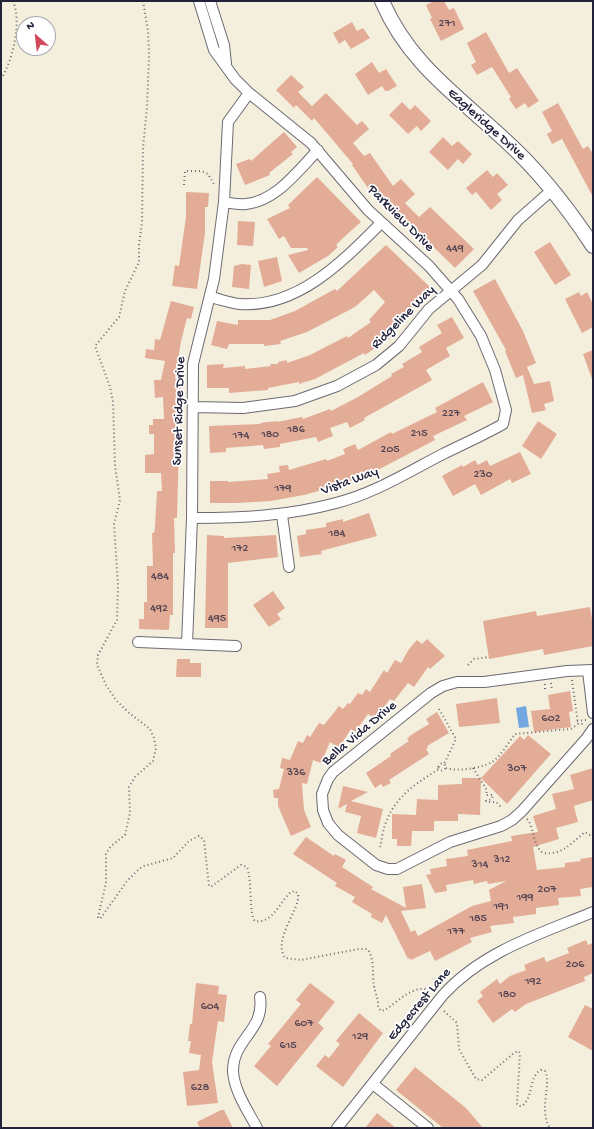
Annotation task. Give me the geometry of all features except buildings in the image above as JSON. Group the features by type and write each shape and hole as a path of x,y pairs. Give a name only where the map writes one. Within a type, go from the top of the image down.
{"main road":[{"name":"Eagleridge Drive","path":"382,1 403,38 426,68 452,94 507,142 552,190 593,246"}],"street":[{"name":"Parkview Drive","path":"199,1 214,50 226,64 235,79 249,93 318,150 381,223 429,266 451,290 476,327 491,359 504,402 506,417 503,424"},
{"name":"Parkview Drive","path":"210,1 224,46 226,64"},
{"name":"Sunset Ridge Drive","path":"187,644 192,518 193,364 210,296 224,202 228,122 249,93"},
{"path":"224,202 250,204 269,197 318,150"},
{"name":"Ridgeline Way","path":"193,407 243,408 276,404 311,396 347,382 376,365 391,354 422,316 482,265 518,220 552,190"},
{"path":"210,296 240,304 271,302 283,298 310,284 335,267 381,223"},
{"name":"Vista Way","path":"192,518 249,518 282,515 338,503 364,494 390,482 503,424"},
{"path":"282,515 289,567"},
{"path":"138,642 236,646"},
{"name":"Bella Vida Drive","path":"590,726 582,744 517,817 501,826 450,842 401,868 388,869 376,865 338,835 325,817 322,794 328,779 333,772 443,686 464,681 484,682 567,671 591,671 593,712"},
{"name":"Edgecrest Lane","path":"337,1128 443,994 473,968 509,947 593,912"},
{"path":"257,1128 237,1088 234,1071 236,1052 257,1022 261,1013 260,998"},
{"path":"373,1084 417,1125 428,1128"}],"path":[{"path":"1,79 13,51 16,19 13,1"},
{"path":"184,185 185,171 201,171 208,174 213,185 218,187"},
{"path":"468,665 474,659 489,657"},
{"path":"572,679 578,724"},
{"path":"380,848 386,821 392,808 413,785 439,769 440,766 444,764 455,743 456,739 439,710"},
{"path":"439,769 473,768 491,763 497,759 515,734 571,729 578,724 590,726"},
{"path":"444,764 446,768"},
{"path":"473,768 487,790 486,795 493,795 492,799 486,801 496,802 501,807"},
{"path":"526,818 530,822 536,845 542,852 553,854 561,851 585,832 593,837"},
{"path":"444,1011 457,1023 459,1048 476,1079 482,1080 514,1053 518,1051 520,1053 517,1082 517,1104 519,1106 522,1106 529,1100 536,1074 541,1070 545,1071 547,1077 545,1113 550,1128"}],"water":[{"path":"526,706 529,727 519,728 516,708"}]}
